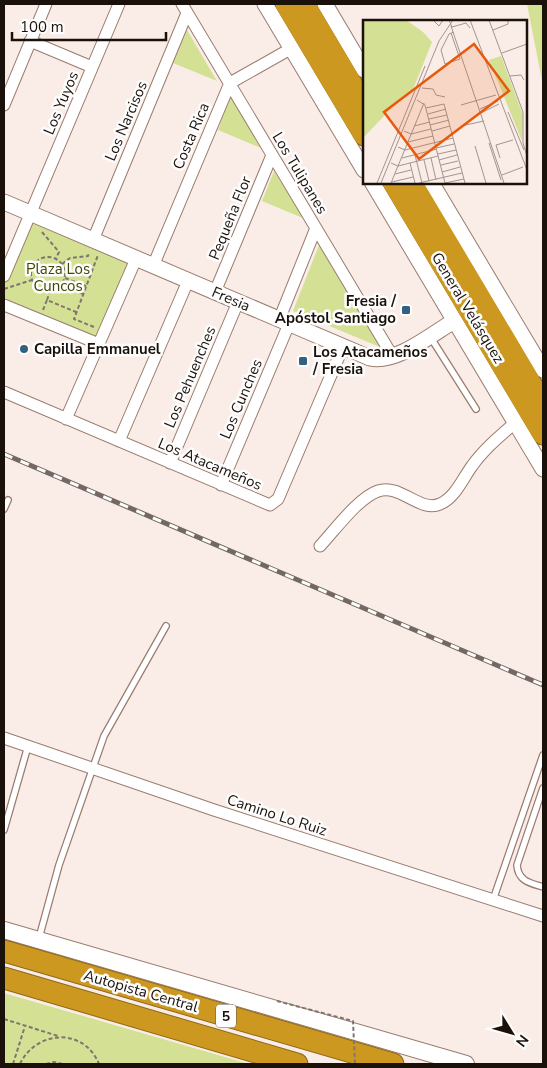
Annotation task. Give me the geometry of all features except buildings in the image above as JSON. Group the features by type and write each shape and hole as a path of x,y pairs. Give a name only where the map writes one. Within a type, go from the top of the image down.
{"highway":[{"path":"286,4 363,133"},
{"path":"304,4 363,103"},
{"name":"General Velásquez","path":"394,184 543,434"},
{"name":"General Velásquez","path":"412,184 543,404"},
{"name":"Autopista Central","path":"4,951 393,1064"},
{"name":"Autopista Central","path":"4,978 297,1064"}],"main road":[{"path":"4,930 466,1064"}],"street":[{"path":"4,105 46,4"},
{"name":"Los Yuyos","path":"4,276 119,4"},
{"path":"265,4 363,168"},
{"path":"325,4 363,68"},
{"name":"Los Tulipanes","path":"185,8 394,357"},
{"name":"Los Narcisos","path":"94,246 185,8"},
{"path":"30,42 92,67"},
{"path":"230,84 292,48"},
{"name":"Costa Rica","path":"153,266 230,84"},
{"name":"Pequeña Flor","path":"215,292 272,155"},
{"path":"373,184 543,469"},
{"path":"432,184 543,370"},
{"name":"Fresia","path":"4,202 94,246 136,259 343,347 375,359 394,357"},
{"name":"Los Cunches","path":"221,485 284,322 316,228"},
{"path":"66,419 136,259"},
{"path":"119,442 188,281"},
{"name":"Los Pehuenches","path":"170,463 238,302"},
{"path":"4,305 99,344"},
{"path":"394,357 454,321"},
{"name":"Los Atacameños","path":"4,392 267,504 276,502 343,347"},
{"path":"320,546 352,510 378,491 391,490 428,505 437,505 446,501 471,466 516,422"},
{"name":"Camino Lo Ruiz","path":"4,738 214,810 543,916"}],"lane":[{"path":"429,336 476,409"},
{"path":"4,509 8,500"},
{"path":"38,940 59,865 104,736 166,626"},
{"path":"4,830 28,746"},
{"path":"493,900 543,755"},
{"path":"543,788 516,864 521,878 543,887"}],"path":[{"path":"40,230 59,252 56,259"},
{"path":"62,264 70,258 88,256 94,246"},
{"path":"94,246 86,286 74,319 104,331"},
{"path":"50,257 56,259 62,264 65,278 61,285 50,291 38,288 32,280 32,269 39,260 50,257"},
{"path":"65,278 86,286"},
{"path":"4,290 32,280"},
{"path":"61,285 83,294"},
{"path":"39,320 50,291"},
{"path":"47,300 76,312"},
{"path":"277,1000 353,1021 355,1064"},
{"path":"4,1019 75,1039 87,1046 99,1064"},
{"path":"13,1064 25,1026"},
{"path":"20,1064 24,1055 34,1045 46,1038 61,1036"},
{"path":"46,1064 54,1062 63,1064"}],"green space":[{"path":"527,4 543,4 543,86"},
{"path":"187,30 217,81 173,63"},
{"path":"230,96 261,148 218,130"},
{"path":"274,171 305,219 262,201"},
{"name":"Plaza Los Cuncos","path":"32,218 132,261 97,340 4,303 4,283"},
{"path":"319,245 380,347 293,311"},
{"path":"4,993 249,1064 4,1064"}],"railway":[{"path":"4,454 543,685"}],"place":[{"name":"Fresia / Apóstol Santiago","path":"406,310"},
{"name":"Capilla Emmanuel","path":"24,349"},
{"name":"Los Atacameños / Fresia","path":"303,361"}]}
